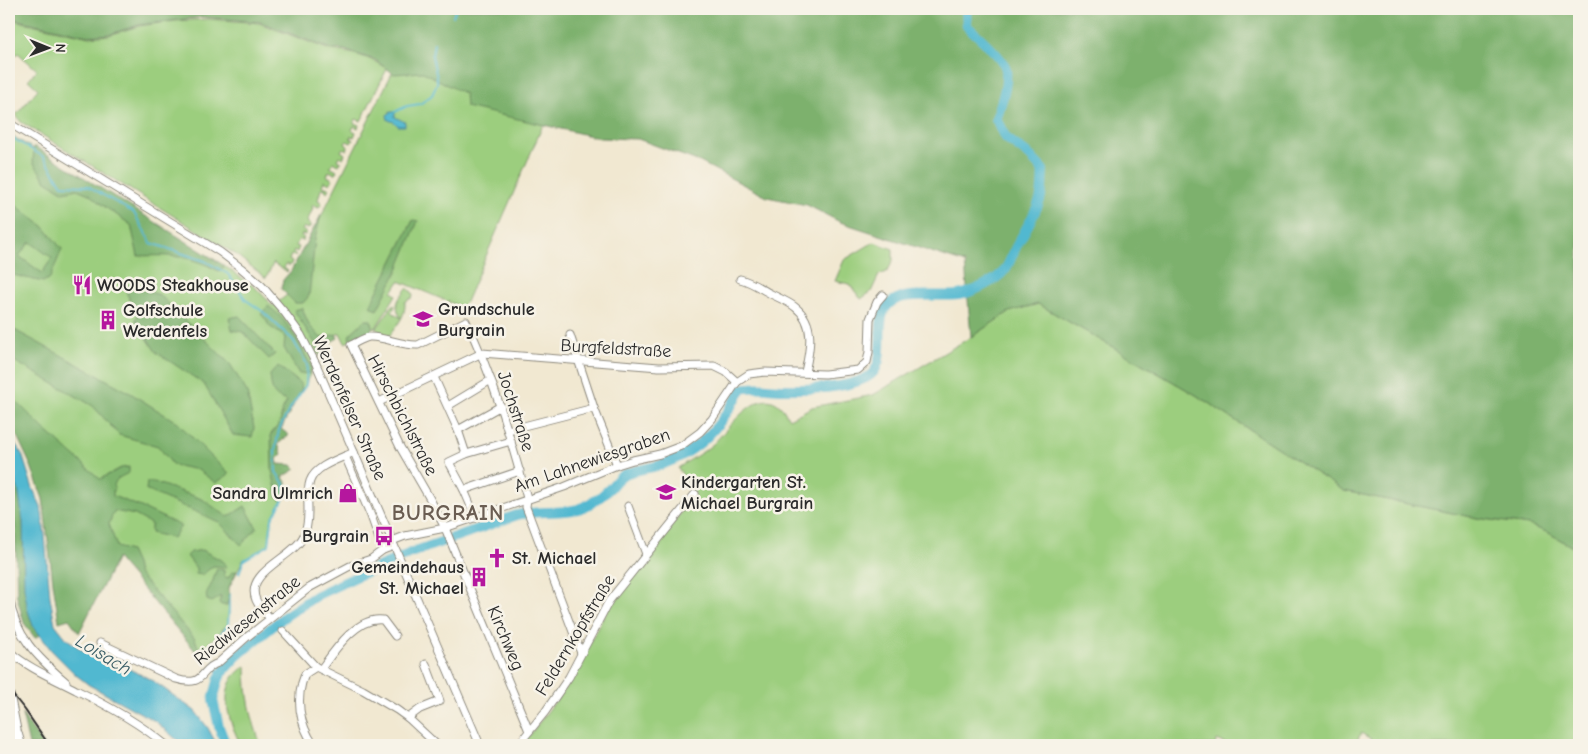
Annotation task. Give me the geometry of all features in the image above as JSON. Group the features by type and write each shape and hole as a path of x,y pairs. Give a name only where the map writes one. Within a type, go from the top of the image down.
{"highway":[{"path":"17,735 20,745"}],"main road":[{"path":"9,694 17,735"}],"street":[{"name":"Werdenfelser Straße","path":"9,123 220,252 262,286 301,335 316,364 480,745"},
{"path":"740,279 749,281 795,307 804,316 810,335 809,357 805,372"},
{"path":"737,382 749,374 757,372 805,372 820,374 858,370 867,362 870,319 877,302 883,295"},
{"name":"Jochstraße","path":"466,321 482,353 501,406 527,498 526,507 581,653"},
{"name":"Hirschbichlstraße","path":"447,536 430,499 400,447 351,345 368,337 418,346 466,321"},
{"path":"570,335 594,408 617,465"},
{"path":"379,402 482,353"},
{"name":"Burgfeldstraße","path":"482,353 659,367 714,366 726,372 737,382"},
{"path":"434,377 458,430 466,454"},
{"path":"448,406 491,380"},
{"name":"Am Lahnewiesgraben","path":"393,544 405,536 447,536 476,518 527,498 617,465 660,454 681,446 691,440 712,419 737,382"},
{"path":"458,430 501,406"},
{"path":"508,430 594,408"},
{"path":"476,518 449,462 466,454 511,442"},
{"path":"270,618 257,602 254,591 260,576 288,555 304,536 307,524 308,489 313,475 328,464 354,452"},
{"path":"345,456 371,516 383,550"},
{"path":"464,490 520,471"},
{"name":"Feldernkopfstraße","path":"518,745 569,677 609,601 696,494"},
{"path":"628,506 646,554"},
{"name":"Kirchweg","path":"447,536 529,731"},
{"name":"Riedwiesenstraße","path":"100,643 185,682 193,681 202,677 270,618 309,588 350,566 371,558 393,544"},
{"path":"9,596 11,610 18,628 30,647 37,656 72,688"},
{"path":"314,745 306,731 300,713 298,696 305,674 318,668 344,639 365,624 383,620 395,636"},
{"path":"283,631 318,668 387,704 408,718 437,745"},
{"path":"12,654 44,674 149,731 166,745"},
{"path":"408,718 420,709 440,701 426,664"}],"green space":[{"path":"9,9 1579,9 1579,551 1549,533 1529,525 1477,518 1344,491 1196,395 1038,304 1009,312 971,337 965,263 840,222 807,205 767,197 700,162 638,139 600,138 466,107 465,94 423,72 394,74 375,60 344,50 330,49 260,22 202,17 139,25 110,34 88,36 9,18"},
{"path":"9,19 89,37 109,35 139,26 175,21 209,19 259,23 330,50 367,58 387,69 361,121 356,119 354,123 359,125 358,128 354,126 352,130 356,132 354,137 351,136 350,138 353,140 351,143 347,141 345,143 348,147 347,150 343,148 341,151 345,154 343,158 339,156 337,160 341,162 339,165 333,162 330,167 337,171 335,174 329,171 327,176 333,179 330,184 324,181 322,186 329,188 327,192 325,188 321,189 318,200 322,203 319,207 313,205 312,207 307,222 311,225 308,229 304,227 302,230 307,233 305,235 302,234 301,236 304,238 302,241 299,239 296,246 299,247 297,252 294,250 293,253 296,255 291,255 289,260 292,262 290,266 286,264 284,268 288,271 274,264 274,262 266,278 235,254 21,122 16,115 38,89 28,80 37,70 18,53 9,61"},
{"path":"394,69 424,71 482,101 543,125 466,302 461,307 399,281 392,292 396,295 375,329 371,326 365,334 345,343 340,333 323,341 306,385 289,410 279,430 275,451 285,496 272,519 269,545 243,560 227,592 228,624 198,654 117,557 9,418 9,134 226,267 257,289 273,306 287,295 311,237"},
{"path":"34,146 225,266 219,271 180,257 138,256 131,225 89,194 77,189 64,192 46,181 33,162"},
{"path":"9,200 43,226 62,249 50,278 43,282 9,274","holes":["30,242 52,258 42,273 19,256"]},
{"path":"321,215 315,239 309,296 303,303 295,303 281,289 283,280 291,271"},
{"path":"413,220 418,221 397,272 377,310 370,306"},
{"path":"874,242 893,249 893,261 887,272 879,275 871,292 861,299 849,284 835,281 844,260"},
{"path":"127,285 160,295 230,364 247,392 254,428 252,437 233,435 204,384 156,352 135,319 138,316 127,294"},
{"path":"407,288 412,292 413,297 405,302 404,313 400,321 388,338 376,329 393,305 395,306 392,312 401,318 397,305"},
{"path":"1038,304 1196,395 1344,491 1477,518 1529,525 1549,533 1579,551 1579,745 1381,745 1361,733 1355,745 1230,745 1217,740 1215,745 522,745 564,690 611,603 695,494 678,468 713,444 735,420 753,405 762,401 771,401 781,407 789,419 812,407 873,395 971,337 1009,312"},
{"path":"268,306 294,334 313,369 310,373 299,374 284,348 285,337 269,326 261,314"},
{"path":"302,308 309,325 321,338 336,334 338,338 327,344 332,363 324,365 316,345 294,310"},
{"path":"239,316 275,354 269,359 243,332 232,330 229,318"},
{"path":"365,320 371,320 373,326 370,333 353,341 349,338 350,334"},
{"path":"9,327 127,391 178,423 229,474 216,483 198,470 173,465 158,446 119,435 93,406 9,358"},
{"path":"278,366 300,383 302,389 281,429 289,435 278,444 282,454 277,459 278,464 292,465 296,469 283,477 288,486 282,502 278,498 272,471 271,434 280,423 282,411 287,401 278,397 273,392 270,375"},
{"path":"9,394 43,428 100,479 121,468 129,467 129,473 116,481 113,496 181,526 173,538 151,533 151,524 135,515 114,511 109,524 117,547 130,551 138,573 195,639 200,652 198,654 117,558 79,633 69,619 59,622 43,499 31,466 17,436 9,426"},
{"path":"9,463 17,483 21,505 26,594 30,615 40,635 35,638 24,623 17,597 15,527 9,496"},
{"path":"147,482 154,482 202,499 228,517 245,506 257,528 241,545 219,522 146,490"},
{"path":"203,550 219,559 227,567 213,566 202,575 196,574 196,568 187,556 191,552"},
{"path":"217,569 224,570 224,576 228,578 232,572 237,571 229,587 229,599 226,606 219,604 221,596 212,602 207,600 207,593"},
{"path":"246,666 250,706 261,745 241,745 229,714 227,692 230,682"},
{"path":"22,714 43,745 29,745"}],"water":[{"path":"390,112 395,112 395,117 405,122 405,126 398,126 388,120 387,115"},
{"path":"9,434 22,454 33,489 41,506 50,597 55,624 66,638 83,651 93,657 129,669 152,680 195,711 208,728 217,745 183,745 155,721 89,685 52,651 33,626 24,587 23,522 18,489 9,463"}],"waterway":[{"path":"453,16 456,9"},
{"path":"226,745 219,727 213,700 219,678 237,656 284,617 317,595 413,552 517,515 555,512 586,506 594,502 623,475 675,459 699,444 718,425 742,389 756,387 780,389 824,388 846,385 866,378 874,371 879,361 881,326 883,314 888,305 903,297 963,294 983,286 1000,275 1007,266 1038,206 1042,193 1043,170 1030,156 1006,138 996,119 1005,88 1006,69 995,53 967,26 966,9"},
{"path":"395,112 407,106 420,104 432,95 437,84 432,56 434,43"},
{"path":"9,136 44,157 62,185 88,186 134,213 151,243 205,261 228,274 246,300 262,311 293,340 307,364 306,385 289,410 279,430 275,451 276,472 285,485 285,496 272,519 269,545 244,560 239,573"},
{"path":"216,640 228,625 230,594"},
{"path":"215,661 219,678"}],"railway":[{"path":"9,690 49,745"}],"place":[{"name":"WOODS Steakhouse","path":"82,285"},
{"name":"Grundschule Burgrain","path":"423,319"},
{"name":"Golfschule Werdenfels","path":"108,320"},
{"name":"Kindergarten St. Michael Burgrain","path":"666,492"},
{"name":"Sandra Ulmrich","path":"348,493"},
{"name":"Burgrain","path":"384,536"},
{"name":"St. Michael","path":"497,558"},
{"name":"Gemeindehaus St. Michael","path":"479,577"}],"district":[{"name":"BURGRAIN","path":"448,512"}],"water label":[{"name":"Loisach","path":"104,654"}]}
